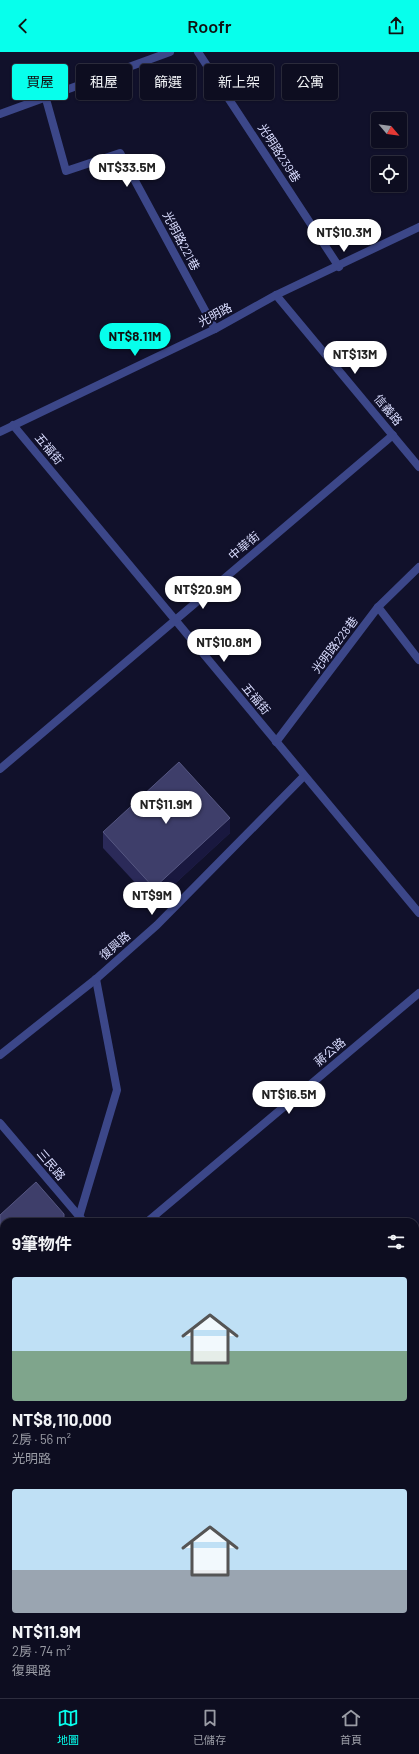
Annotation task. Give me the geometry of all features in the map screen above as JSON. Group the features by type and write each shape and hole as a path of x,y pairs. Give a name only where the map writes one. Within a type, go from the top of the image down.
{"street":[{"path":"68,90 170,52"},
{"name":"光明路239巷","path":"198,52 340,266"},
{"path":"0,114 40,100"},
{"name":"光明路221巷","path":"47,100 66,171 120,153 215,329"},
{"name":"光明路","path":"0,432 215,329 276,295 419,228"},
{"name":"信義路","path":"276,295 419,467"},
{"name":"五福街","path":"13,425 419,913"},
{"name":"中華街","path":"0,769 393,436"},
{"name":"光明路228巷","path":"276,742 378,607 419,567"},
{"path":"378,607 419,660"},
{"name":"復興路","path":"0,1055 96,978 157,925 304,776"},
{"path":"83,1218 117,1090 96,978"},
{"name":"蔣公路","path":"152,1218 419,993"},
{"name":"三民路","path":"0,1123 80,1218"}],"building":[{"path":"179,762 230,818 154,888 103,832"},
{"path":"36,1182 64,1214 64,1218 0,1218 0,1215"}]}
